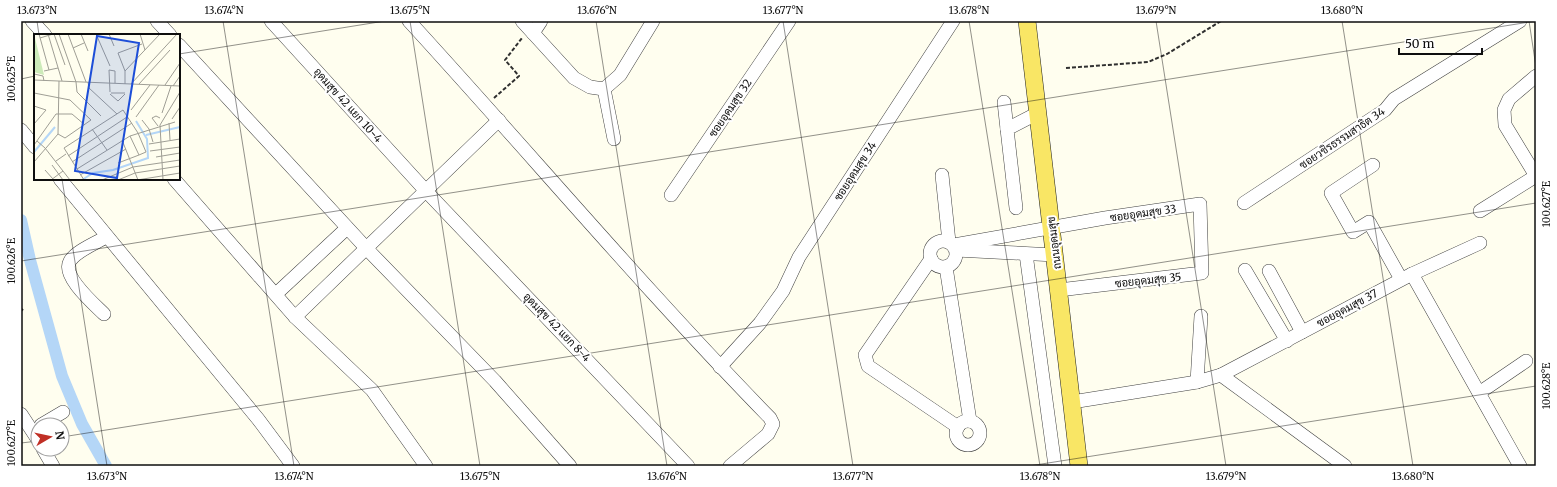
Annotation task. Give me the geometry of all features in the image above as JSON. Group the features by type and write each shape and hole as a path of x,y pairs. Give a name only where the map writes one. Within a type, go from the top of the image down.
{"main road":[{"name":"ถนนอุดมสุข","path":"1027,21 1079,466"}],"street":[{"path":"32,21 44,34"},
{"path":"157,21 169,34"},
{"name":"อุดมสุข 42 แยก 10-4","path":"271,21 425,190"},
{"path":"409,21 499,120 664,308 773,424 768,434 730,466"},
{"path":"541,21 528,28 574,78 590,87 604,89 620,75 653,21"},
{"name":"ซอยอุดมสุข 32","path":"671,195 789,21"},
{"name":"ซอยอุดมสุข 34","path":"720,367 760,323 784,291 799,257 953,21"},
{"name":"ซอยวชิรธรรมสาธิต 34","path":"1244,203 1385,110 1394,99 1520,21"},
{"path":"180,46 347,228 495,381 570,466"},
{"path":"1480,211 1536,176 1505,125 1504,110 1509,99 1536,76"},
{"path":"604,89 614,139"},
{"path":"1004,102 1016,208"},
{"path":"1007,129 1038,114"},
{"path":"295,317 314,296 367,249 425,190 499,120"},
{"path":"21,130 34,147"},
{"path":"1373,165 1331,193 1353,232 1369,222 1406,277 1479,393 1520,466"},
{"path":"931,259 937,265 946,266 954,262 942,174"},
{"path":"61,180 106,237 258,419 293,466"},
{"path":"175,180 295,317 372,390 426,466"},
{"name":"อุดมสุข 42 แยก 8-4","path":"425,190 688,466"},
{"name":"ซอยอุดมสุข 33","path":"1052,228 1200,204 1201,239"},
{"path":"276,294 347,228"},
{"path":"953,246 1052,228"},
{"path":"104,314 74,283 68,271 70,262 77,255 106,237"},
{"name":"ซอยอุดมสุข 35","path":"1059,290 1202,274 1201,239"},
{"path":"946,266 964,424 868,366 865,355 931,259 931,250 936,242 945,240 953,246 1026,254 1055,255"},
{"name":"ซอยอุดมสุข 37","path":"1072,402 1197,382 1221,376 1406,277 1480,244"},
{"path":"1026,254 1055,466"},
{"path":"1245,270 1287,341"},
{"path":"1269,271 1302,332"},
{"path":"1197,382 1201,316"},
{"path":"1479,393 1526,361"},
{"path":"1221,376 1345,466"},
{"path":"55,417 62,412"},
{"path":"21,414 30,423"},
{"path":"47,457 52,466"}],"path":[{"path":"1066,68 1148,62 1167,54 1221,21"},
{"path":"486,106 519,76 505,60 528,28"}],"waterway":[{"path":"21,220 30,260 62,376 82,424 106,466"}]}
